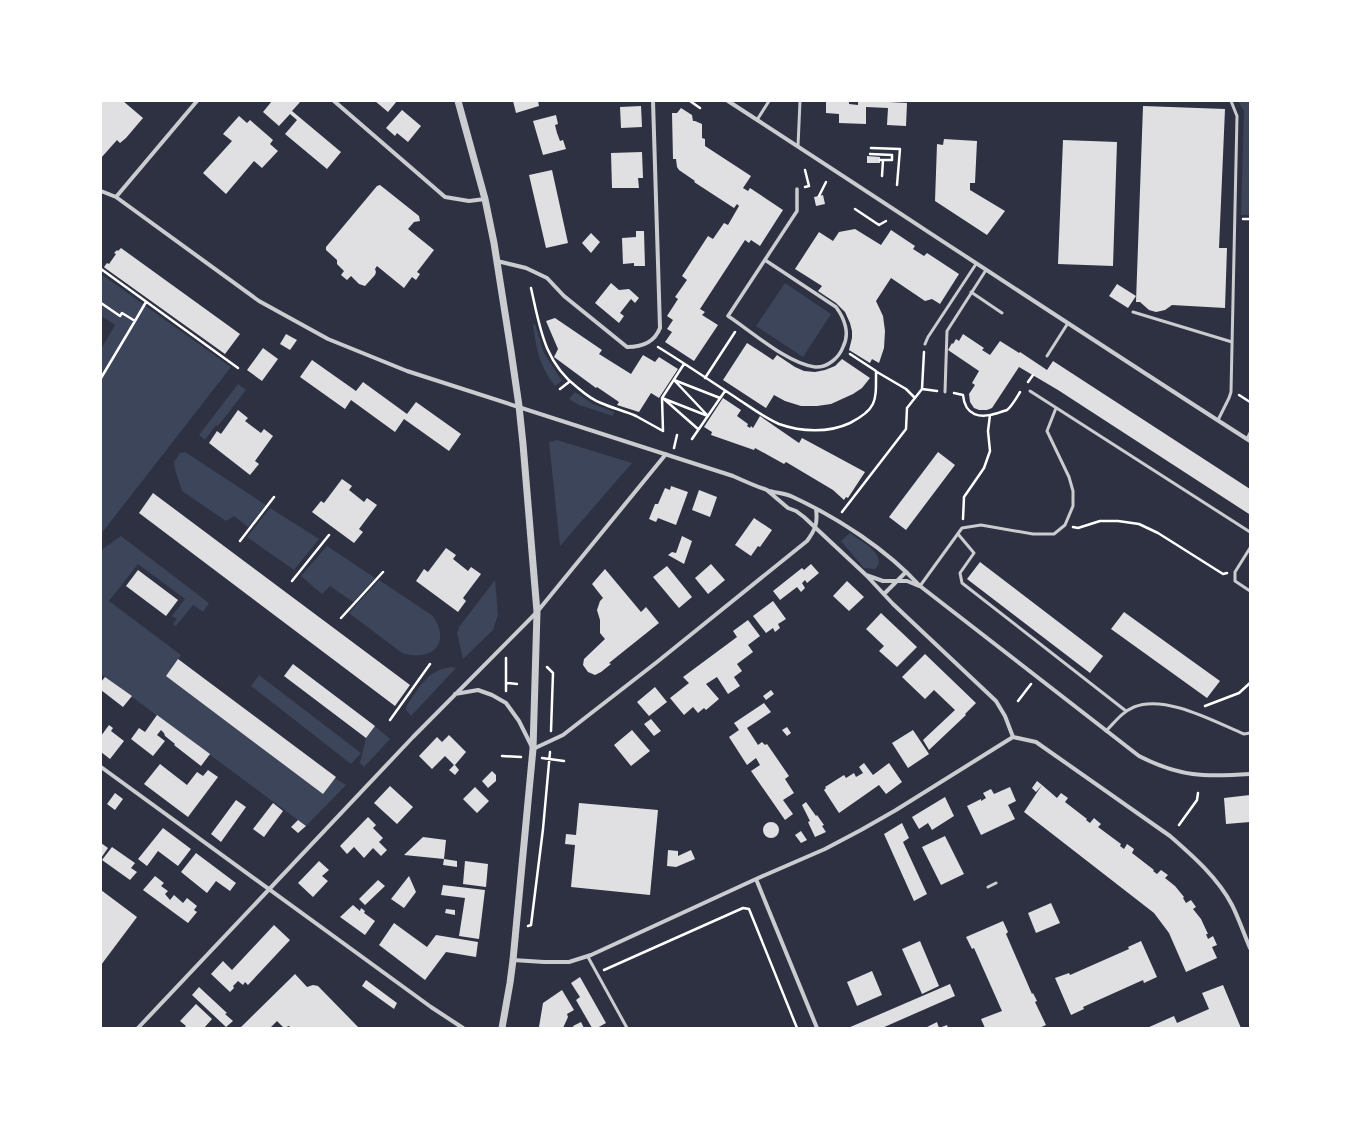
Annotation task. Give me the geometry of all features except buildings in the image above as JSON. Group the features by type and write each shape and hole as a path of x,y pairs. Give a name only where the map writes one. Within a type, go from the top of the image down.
{"street":[{"path":"116,197 197,101"},
{"path":"334,101 445,197 469,201 485,199"},
{"path":"458,101 485,199 519,406 537,612 533,749 516,934 510,983 502,1028"},
{"path":"496,261 526,268 547,278 564,296 627,347 638,347 650,342 657,336 660,328 653,101"},
{"path":"728,101 1248,440"},
{"path":"765,260 836,307 843,318 846,330 846,342 843,350 836,359 828,364 816,367 802,364 792,360 728,316 797,211 797,189"},
{"path":"101,191 116,197 259,301 328,339 407,371 733,476 767,490 792,496 861,536 906,572 920,586 1139,756 1156,765 1173,771 1199,776 1250,774"},
{"path":"138,1028 454,694 537,612 666,454"},
{"path":"767,490 788,508 796,511 804,517 996,701 1005,716 1013,737"},
{"path":"533,749 563,735 807,541 816,529 816,510"},
{"path":"884,594 906,572"},
{"path":"866,575 883,581 907,581 920,586"},
{"path":"454,694 478,690 492,695 506,703 519,721 533,749"},
{"path":"513,960 569,962 588,956 825,849 896,810 1013,737 1036,742 1170,836 1187,851 1211,875 1232,904 1250,948"},
{"path":"101,767 438,1012 463,1028"},
{"path":"756,879 817,1028"}],"lane":[{"path":"758,120 769,101"},
{"path":"798,146 800,101"},
{"path":"1218,420 1231,392 1238,116 1231,101"},
{"path":"925,344 928,337 976,264"},
{"path":"945,392 947,331 986,270"},
{"path":"972,292 1002,313"},
{"path":"1134,312 1232,342"},
{"path":"1046,356 1068,323"},
{"path":"1030,391 1250,532"},
{"path":"920,586 962,528 981,525 1033,534 1054,534 1065,525 1073,506 1073,491 1069,477 1047,432 1056,408"},
{"path":"1248,440 1250,433"},
{"path":"958,534 974,553 960,573 962,583 1126,711"},
{"path":"1250,548 1235,572 1235,581 1250,590"},
{"path":"1106,731 1126,711 1148,703 1167,704 1191,712 1244,734 1250,733"},
{"path":"988,887 996,883"},
{"path":"588,956 627,1028"}],"path":[{"path":"690,101 700,108"},
{"path":"871,148 900,149 897,185"},
{"path":"870,154 892,154 892,160 881,160 882,176"},
{"path":"802,187 809,186 805,170"},
{"path":"819,196 826,182"},
{"path":"855,209 879,225 886,221"},
{"path":"1242,219 1250,219"},
{"path":"101,269 238,368"},
{"path":"531,288 543,339 550,357 569,382 583,393 600,403 635,416 663,431 662,398 684,364"},
{"path":"101,378 146,302"},
{"path":"101,303 120,316 122,313 135,321"},
{"path":"705,378 729,341"},
{"path":"650,342 757,412 779,424 804,429 830,429 844,426 870,411 874,405 876,371"},
{"path":"842,512 906,429 907,408 922,389 924,349"},
{"path":"843,350 906,389 915,398"},
{"path":"922,389 963,395 964,403 967,409 975,415 990,415 1008,409 1033,375"},
{"path":"674,380 720,398"},
{"path":"674,380 708,416"},
{"path":"560,389 569,382"},
{"path":"692,439 725,391"},
{"path":"662,398 708,416"},
{"path":"662,398 700,428"},
{"path":"962,528 964,497 984,468 990,451 988,432 990,415"},
{"path":"240,541 274,497"},
{"path":"1065,525 1078,528 1100,521 1118,521 1139,524 1158,533 1223,574 1235,572"},
{"path":"292,581 329,535"},
{"path":"341,618 383,572"},
{"path":"516,934 530,925 543,829 550,742 553,673 536,655"},
{"path":"506,657 506,691"},
{"path":"390,720 430,664"},
{"path":"1018,701 1033,682"},
{"path":"507,683 517,684"},
{"path":"1191,712 1238,693 1250,683"},
{"path":"1179,825 1197,800 1198,793"},
{"path":"600,972 742,908 749,909 797,1028"}],"shaded area":[{"path":"1238,101 1250,101 1250,215 1241,215 1244,111"},
{"path":"101,274 231,367 101,534 101,349 115,325 101,316"},
{"path":"785,283 831,314 803,357 756,326"},
{"path":"535,324 544,353 562,381 555,386 542,364 536,343 533,325"},
{"path":"238,384 246,390 205,440 199,435"},
{"path":"575,392 593,404 614,412 613,416 579,405 569,399"},
{"path":"557,440 632,463 560,546 549,442"},
{"path":"185,452 266,505 248,527 234,516 226,521 182,491 174,462 180,453"},
{"path":"270,508 319,539 294,570 247,537"},
{"path":"850,533 866,544 876,554 878,564 875,569 864,568 841,541"},
{"path":"121,536 209,603 203,612 193,605 176,626 173,624 177,619 172,616 185,599 138,564 109,601 181,655 166,676 346,785 306,826 101,674 101,551"},
{"path":"327,546 375,578 353,602 330,586 322,594 301,576"},
{"path":"379,580 433,616 438,626 440,635 436,648 430,653 412,655 402,653 349,613"},
{"path":"495,580 498,615 493,630 463,659 457,633 459,627"},
{"path":"451,667 456,668 411,716 406,710 407,705 420,686 425,680 436,672"},
{"path":"259,675 361,753 351,764 251,686"},
{"path":"375,726 390,739 364,767 360,763 366,738"}]}
